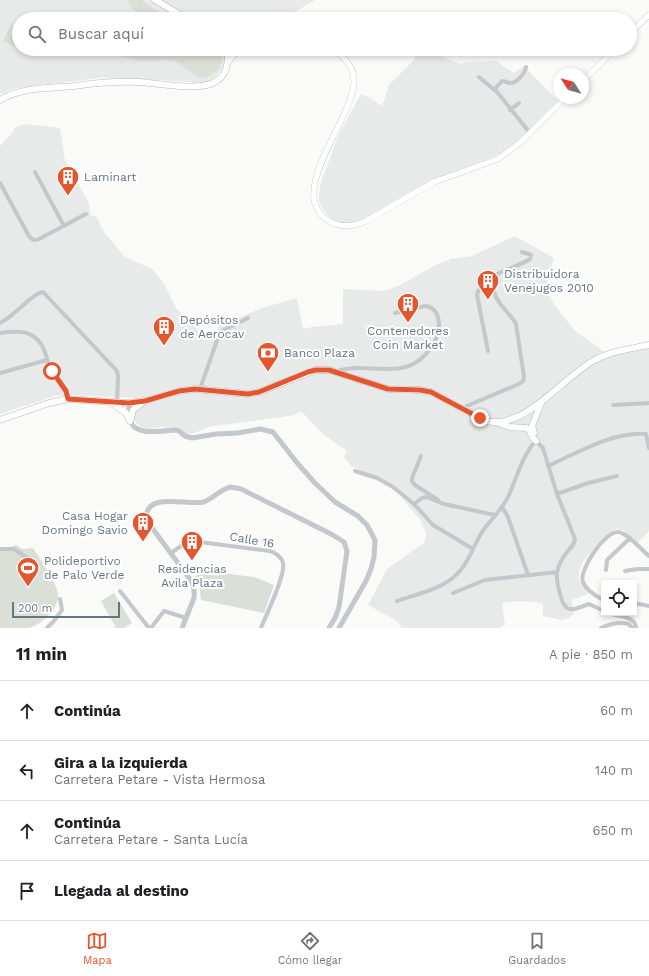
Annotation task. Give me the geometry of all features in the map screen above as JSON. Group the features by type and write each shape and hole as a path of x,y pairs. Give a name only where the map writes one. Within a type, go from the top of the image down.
{"main road":[{"path":"155,0 175,12"},
{"path":"637,26 649,15"},
{"path":"228,56 228,62"},
{"path":"0,100 10,95 29,90 102,83 137,82 203,86 219,79 233,56"},
{"path":"341,56 351,68 354,88 347,109 328,146 316,176 314,192 317,206 322,216 338,225 352,226 364,222 386,211 428,185 454,174 496,161 514,148 559,104"},
{"path":"589,75 608,56"},
{"path":"496,422 515,419 599,358 649,344"},
{"path":"0,420 49,403 68,399 129,403 145,401 179,391 200,389 248,394 259,392 316,370 329,370 388,389 420,390 431,392 486,421 496,422 510,427 526,428 536,441"},
{"path":"536,441 532,426 543,400"},
{"path":"130,421 133,410 145,401"},
{"path":"110,402 126,413 130,421"}],"street":[{"path":"494,90 502,81 511,83 522,76 526,70 526,66"},
{"path":"479,76 494,90 530,133"},
{"path":"510,110 519,103"},
{"path":"35,172 64,226"},
{"path":"0,183 32,240 39,239 86,214"},
{"path":"488,351 477,295 478,290 481,285 491,278 530,259 531,255 522,252"},
{"path":"461,408 520,384 524,377 516,324 513,318 499,302 492,286 491,278"},
{"path":"0,323 14,314 38,293 43,292 117,372 118,403"},
{"path":"335,372 342,368 380,369 406,367 423,357 431,348 439,328 439,320 434,308 425,306 395,313"},
{"path":"200,389 220,332 248,318"},
{"path":"0,333 19,332 36,337 44,350 52,371 66,391 68,399"},
{"path":"0,373 47,360"},
{"path":"129,403 130,421 140,430 148,432 176,430 185,436 192,438 260,429 273,432 314,482 335,502 358,516 367,525 373,534 375,546 371,568 366,581 339,628"},
{"path":"613,405 649,403"},
{"path":"548,466 606,440 622,436 648,434 649,448"},
{"path":"397,601 442,585 453,579 464,566 482,532 494,515 502,507 527,453 536,441 542,448 557,494 575,539 574,544 561,561 557,572 557,582 563,604 569,609 574,609 589,604 601,610"},
{"path":"421,456 412,481 446,504"},
{"path":"356,471 377,478 393,487 414,504 432,525 473,549"},
{"path":"557,494 588,483 617,476"},
{"path":"182,628 194,598 194,588 192,582 147,521 147,512 151,506 164,501 192,503 203,502 231,486 241,489 344,542 348,551 339,607 329,628"},
{"path":"414,504 422,498 428,497 446,504 494,515"},
{"path":"502,507 508,517 528,575"},
{"path":"601,598 588,589 583,582 582,577 597,547 612,533 616,531 620,532 630,538 649,556"},
{"path":"606,570 607,560 630,538"},
{"name":"Calle 16","path":"171,553 184,544 192,541 275,552 283,562 283,574 261,628"},
{"path":"0,549 14,549 33,562"},
{"path":"626,570 649,569"},
{"path":"453,594 485,580 557,572"},
{"path":"120,591 150,628 164,611 186,618"},
{"path":"47,628 62,610 60,599"},
{"path":"637,604 649,606"},
{"path":"620,616 632,619"},
{"path":"626,616 632,619 636,628"},
{"path":"601,628 606,625 625,623 629,624 632,628"}],"shaded area":[{"path":"0,0 315,0 295,12 12,12 12,56 230,56 228,62 214,78 200,86 190,82 100,78 17,88 0,94"},
{"path":"127,0 142,0 159,12 137,12 132,9"},
{"path":"11,24 12,24 12,45 3,41"},
{"path":"122,56 221,56 222,59 219,69 209,76 202,78 197,77 175,61 140,61"},
{"path":"415,56 441,56 461,64 467,62 496,61 514,73 524,66 553,96 553,104 557,104 506,151 432,180 405,195 381,211 366,218 352,223 338,223 332,220 322,208 319,201 321,182 339,134 361,94 382,106 389,85 415,59"},
{"path":"26,124 60,128 65,160 89,203 90,214 93,217 96,216 104,232 124,256 152,269 164,283 176,308 185,317 191,318 196,323 199,336 216,332 219,326 262,308 297,298 303,329 343,324 343,289 384,291 398,286 436,265 451,259 472,256 515,236 554,258 545,289 556,307 575,331 609,355 649,346 649,531 637,544 625,532 616,529 598,543 584,560 579,571 579,580 588,594 572,600 574,614 567,619 561,620 543,616 543,604 519,601 502,603 505,625 499,628 402,628 398,622 368,605 387,569 425,542 426,533 421,521 398,493 376,478 351,466 344,457 347,451 323,434 301,411 294,415 208,427 195,433 188,434 171,428 161,427 147,429 139,426 134,420 133,416 132,398 74,395 55,396 0,414 0,146 13,132 15,127"},
{"name":"Polideportivo de Palo Verde","path":"16,545 22,549 33,548 54,582 58,599 49,616 33,627 0,628 0,551"},
{"path":"204,573 218,576 220,573 254,577 274,585 264,613 201,600 199,584 195,576"},
{"path":"114,593 132,623 124,628 116,628 101,601"}],"place":[{"name":"Laminart","path":"68,196"},
{"name":"Distribuidora Venejugos 2010","path":"488,300"},
{"name":"Contenedores Coin Market","path":"408,324"},
{"name":"Depósitos de Aerocav","path":"164,346"},
{"name":"Banco Plaza","path":"268,372"},
{"name":"Casa Hogar Domingo Savio","path":"143,542"},
{"name":"Residencias Avila Plaza","path":"192,562"},
{"name":"Polideportivo de Palo Verde","path":"28,588"}],"route":[{"path":"52,371 66,391 68,399 129,403 145,401 179,391 195,389 248,394 259,392 308,372 316,370 329,370 388,389 420,390 431,392 480,418"}]}
